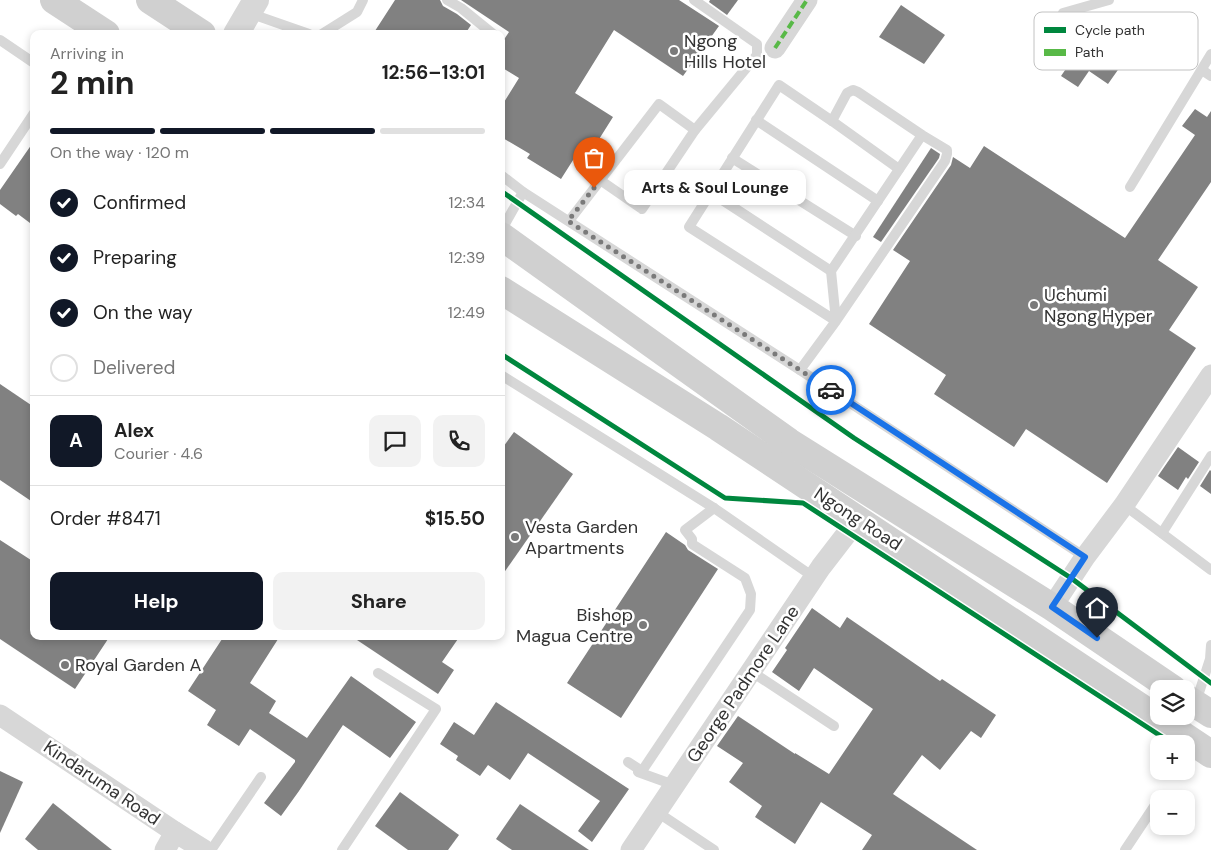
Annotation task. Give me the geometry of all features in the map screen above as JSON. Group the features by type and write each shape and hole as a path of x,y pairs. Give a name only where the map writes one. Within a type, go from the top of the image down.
{"main road":[{"path":"54,0 100,30"},
{"path":"150,0 196,30"},
{"name":"Ngong Road","path":"505,239 789,442 1052,607 1160,680"},
{"name":"Ngong Road","path":"505,293 718,427 1211,754"}],"street":[{"path":"775,48 807,0"},
{"path":"1052,607 1085,557 1124,505 1211,375"},
{"name":"George Padmore Lane","path":"631,850 815,578 858,519"},
{"name":"Kindaruma Road","path":"0,715 170,841 204,850"}],"lane":[{"path":"328,30 357,12 363,0"},
{"path":"447,0 488,30"},
{"path":"600,180 642,209 695,130 757,55 757,44 694,0"},
{"path":"1067,12 1110,0"},
{"path":"247,16 295,30"},
{"path":"0,40 30,60"},
{"path":"1130,187 1206,73 1211,54"},
{"path":"836,321 689,227 778,85 900,169"},
{"path":"800,370 836,321 945,162 948,154 946,150 863,94 853,90 847,93 832,121"},
{"path":"568,221 659,104 695,130"},
{"path":"0,164 30,118"},
{"path":"756,120 878,201"},
{"path":"836,321 831,271 922,135"},
{"path":"732,158 856,236"},
{"path":"505,178 523,192 800,370 1085,557"},
{"path":"505,224 523,192"},
{"path":"710,192 831,271"},
{"path":"505,377 714,508 815,578"},
{"path":"1162,533 1211,456"},
{"path":"1124,505 1211,570"},
{"path":"674,785 638,772 642,771 750,610 751,594 744,578 692,544 692,540 685,530 714,508"},
{"path":"1198,705 1210,660 1211,645"},
{"path":"752,672 834,726"},
{"path":"342,850 436,709 378,673"},
{"path":"628,762 642,771"},
{"path":"211,850 261,777"},
{"path":"657,812 714,850"},
{"path":"1125,850 1150,812"}],"building":[{"path":"395,0 440,0 443,6 471,25 468,30 376,30"},
{"path":"461,0 679,0 719,26 683,76 614,30 575,93 613,117 584,163 575,157 561,179 527,158 530,154 505,139 505,101 519,78 505,69 505,38 509,32"},
{"path":"710,0 738,0 727,15 709,2"},
{"path":"901,5 945,35 924,64 879,37"},
{"path":"1065,70 1118,70 1108,84 1089,71 1078,87 1061,76"},
{"name":"Uchumi Ngong Hyper","path":"1195,109 1207,117 1211,111 1211,182 1158,260 1198,287 1169,330 1196,348 1107,483 1026,429 1014,447 934,394 946,375 869,324 910,261 893,250 951,165 953,157 970,168 984,146 1125,238 1195,135 1182,126"},
{"path":"30,147 30,223 18,214 16,216 0,204 0,190"},
{"path":"931,148 940,154 939,158 881,242 873,237"},
{"path":"0,384 30,404 30,500 0,480"},
{"name":"Vesta Garden Apartments","path":"514,432 573,474 505,571 505,444"},
{"path":"1178,447 1199,462 1178,490 1158,476"},
{"path":"1211,471 1211,494 1200,486"},
{"name":"Bishop Magua Centre","path":"666,532 685,545 688,550 718,569 621,718 567,683"},
{"path":"0,540 30,559 30,640 107,640 75,689 0,639"},
{"path":"812,608 840,628 847,617 940,681 942,679 996,715 981,738 971,731 940,770 922,755 893,794 977,850 862,850 872,835 821,802 795,844 755,817 762,806 729,782 743,763 717,746 738,716 829,774 873,709 814,668 799,691 772,672 787,650 785,648"},
{"path":"221,640 277,640 250,683 276,701 269,713 307,738 351,676 416,722 390,758 343,725 281,816 264,803 295,760 250,729 239,746 207,725 216,710 188,691"},
{"path":"357,640 457,640 442,662 454,670 438,694"},
{"path":"496,702 629,789 592,842 578,831 600,801 528,753 510,780 488,765 480,776 456,760 458,756 440,744 454,722 474,735"},
{"path":"0,771 23,782 0,833"},
{"path":"400,792 459,835 448,850 408,850 375,826"},
{"path":"53,803 112,850 38,850 25,839"},
{"path":"520,804 589,850 512,850 496,839"}],"marked path":[{"path":"775,48 807,0"}],"cycle path":[{"path":"505,194 854,438 1071,578 1211,683"},
{"path":"505,357 725,498 803,503 1159,735"}],"way so far":[{"path":"594,188 568,221 831,390"}],"place":[{"name":"Ngong Hills Hotel","path":"674,51"},
{"name":"Arts & Soul Lounge","path":"594,188"},
{"name":"Uchumi Ngong Hyper","path":"1034,305"},
{"name":"Vesta Garden Apartments","path":"515,537"},
{"name":"Bishop Magua Centre","path":"643,625"},
{"name":"Royal Garden A","path":"65,665"}],"route":[{"path":"831,390 1085,557 1052,607 1097,638"}]}
